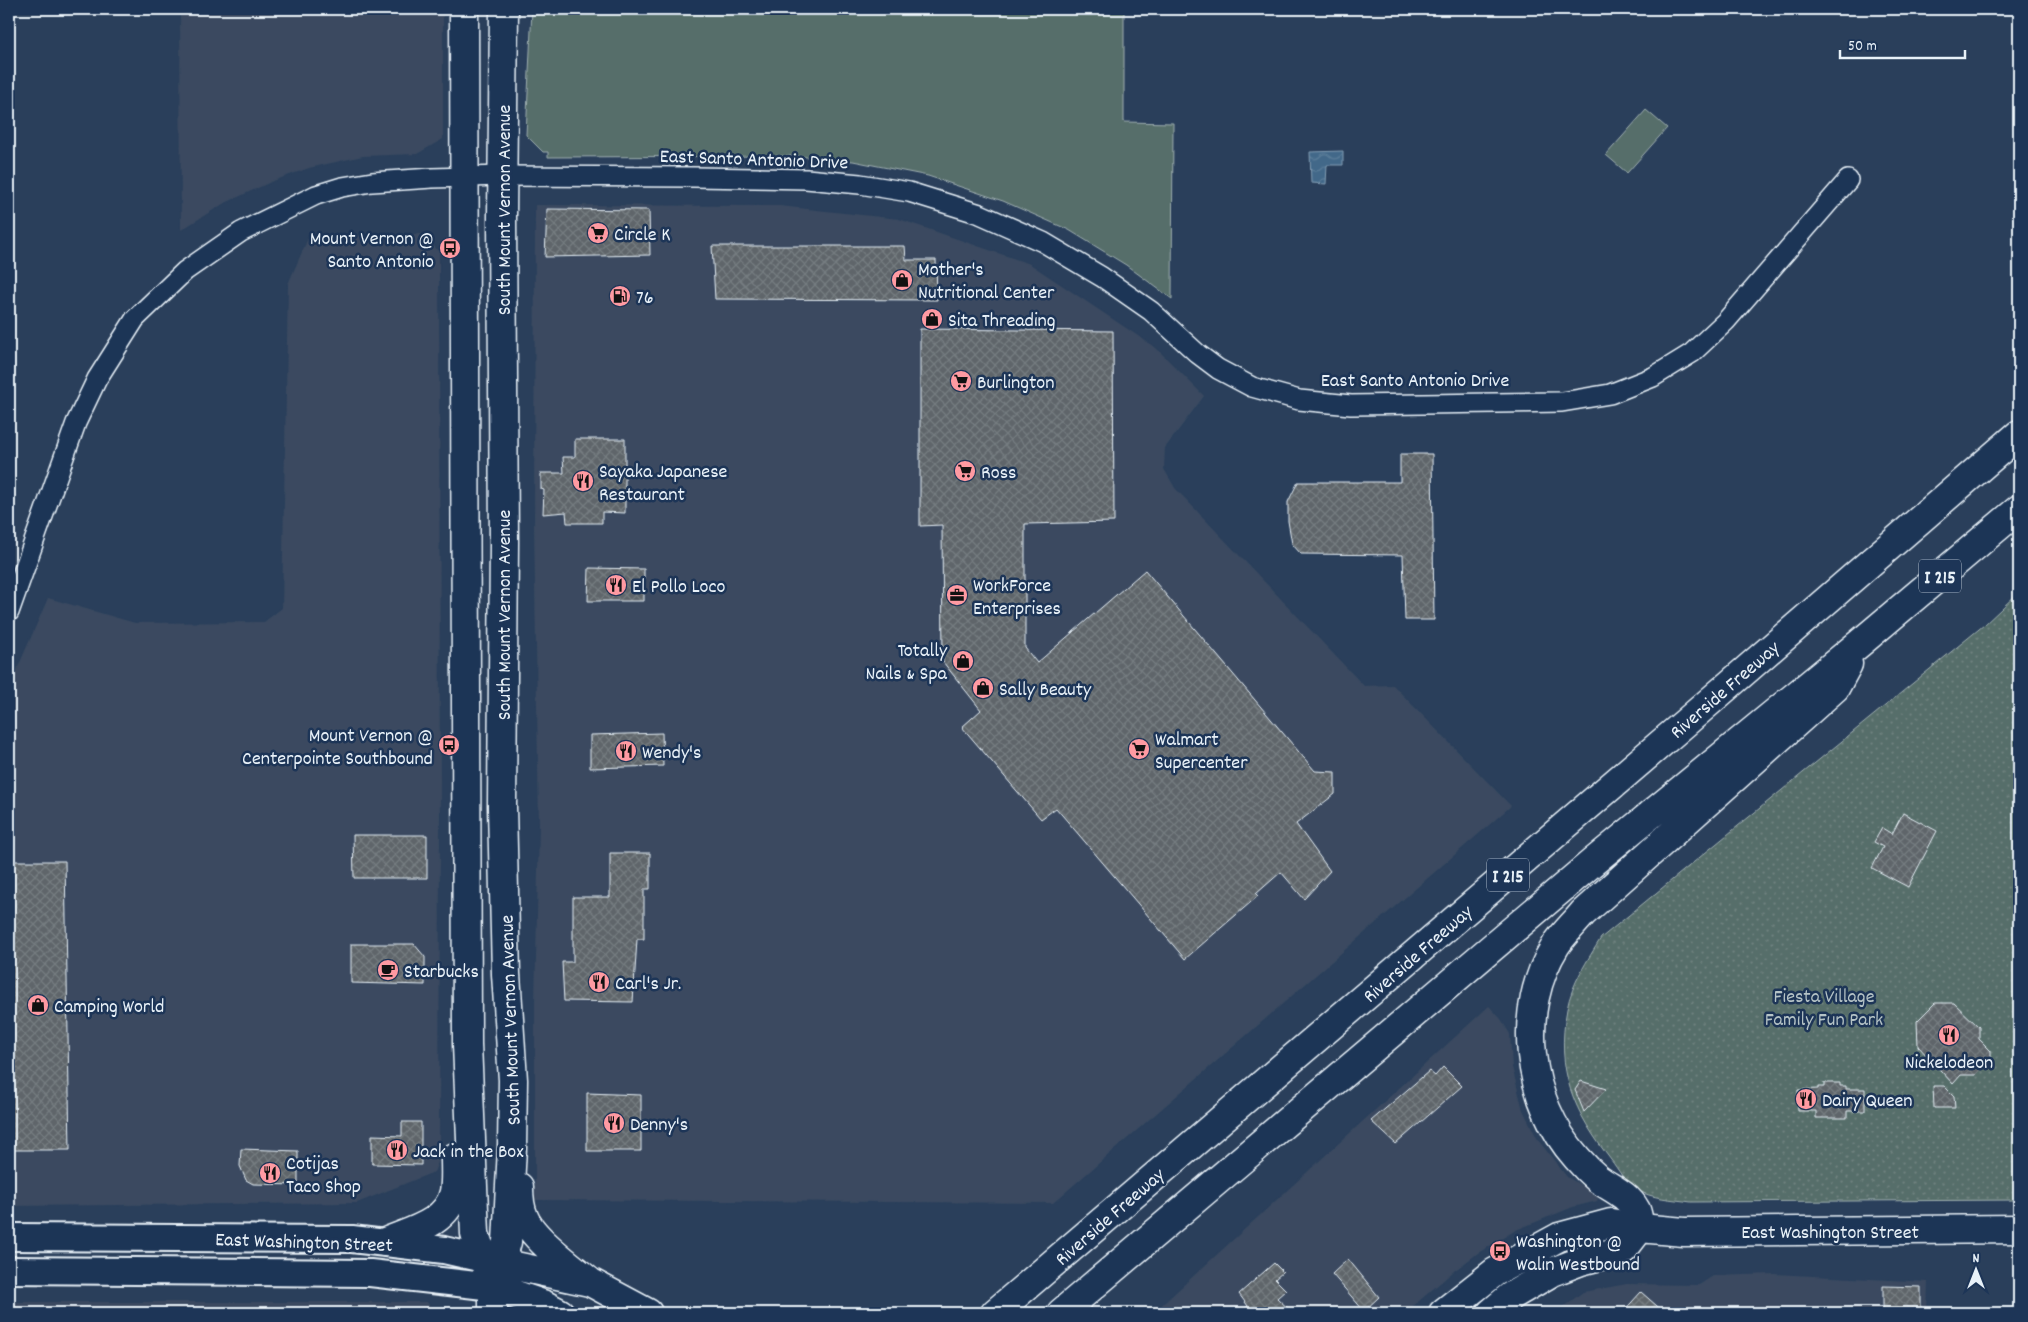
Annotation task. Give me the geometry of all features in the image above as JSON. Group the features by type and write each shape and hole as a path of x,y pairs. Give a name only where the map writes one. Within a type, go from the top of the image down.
{"main road":[{"name":"South Mount Vernon Avenue","path":"464,9 467,1044 475,1234 492,1281"},
{"name":"South Mount Vernon Avenue","path":"492,1281 507,1242 512,1148 513,1080 506,974 502,807 504,9"},
{"name":"Riverside Freeway","path":"995,1313 1678,730 2019,434"},
{"name":"I 215","path":"1061,1313 1586,868 1860,643 2019,509"},
{"path":"1491,1313 1511,1296 1552,1272 1582,1261 1624,1250 1640,1228 1636,1211 1624,1194 1597,1178 1576,1157 1553,1126 1539,1093 1532,1058 1531,1030 1538,985 1556,946 1583,913 1835,688 1860,643"},
{"path":"385,1242 434,1220 450,1206 455,1190 456,1117 470,1086"},
{"path":"512,1148 518,1173 519,1197 524,1218 538,1237 590,1282"},
{"name":"East Washington Street","path":"1443,1313 1495,1272 1559,1237 1610,1223 1684,1232 2019,1230"},
{"name":"East Washington Street","path":"9,1237 352,1239 444,1250 492,1281 560,1313"},
{"name":"East Washington Street","path":"9,1270 370,1273 492,1281 590,1282 648,1313"}],"street":[{"name":"East Santo Antonio Drive","path":"9,612 76,423 96,379 138,316 185,271 241,232 316,195 342,187 372,182 503,176 806,179 860,184 910,192 980,214 1043,242 1102,277 1151,311 1198,354 1218,369 1252,387 1299,400 1351,405 1562,402 1610,394 1652,377 1692,353 1726,321 1848,180"}],"shaded area":[{"path":"180,9 443,9 443,139 417,154 363,156 309,168 273,181 223,204 181,230"},
{"path":"535,205 780,206 899,219 1030,264 1156,348 1204,396 1165,448 1164,469 1175,488 1364,686 1393,685 1511,806 1053,1203 535,1200 535,1001 539,826 534,527"},
{"path":"423,234 439,252 439,1160 434,1172 357,1203 9,1206 9,680 15,674 48,598 135,623 264,622 282,608 288,284 309,236"},
{"path":"1489,1006 1501,1019 1510,1034 1512,1067 1523,1110 1538,1140 1567,1177 1599,1195 1597,1201 1573,1207 1516,1230 1478,1253 1405,1313 1153,1313"},
{"path":"1775,1274 1928,1282 1927,1313 1555,1313 1583,1292 1627,1284 1699,1285 1713,1276"},
{"path":"9,1302 427,1302 435,1313 9,1313"}],"green space":[{"path":"532,9 1124,9 1124,122 1173,123 1172,299 1126,265 1069,230 1003,201 928,176 853,161 796,156 548,157 548,152 543,152 526,135"},
{"path":"1646,110 1667,128 1627,173 1606,155"},
{"name":"Fiesta Village Family Fun Park","path":"2019,592 2019,1200 1691,1202 1655,1197 1635,1189 1622,1176 1587,1125 1571,1090 1566,1071 1564,1031 1569,999 1581,972 1601,938 1984,625"}],"water":[{"path":"1343,151 1343,165 1327,165 1326,184 1311,183 1310,152"}],"building":[{"name":"Circle K","path":"547,209 649,210 650,255 545,257"},
{"path":"712,246 905,246 906,260 936,260 937,300 715,299"},
{"path":"920,329 1113,331 1114,522 1025,524 1025,648 1037,663 1145,570 1315,771 1335,772 1335,794 1296,824 1330,871 1304,899 1281,872 1256,894 1258,896 1185,959 1056,808 1041,819 962,727 981,710 943,662 942,525 920,526"},
{"name":"Sayaka Japanese Restaurant","path":"575,439 625,439 625,513 602,512 602,523 567,523 566,512 543,514 544,490 541,489 541,473 564,473 563,457 575,457"},
{"path":"1400,454 1432,454 1434,620 1405,620 1403,555 1301,554 1292,544 1288,521 1288,502 1298,482 1400,482"},
{"name":"El Pollo Loco","path":"589,568 644,569 644,601 588,601"},
{"name":"Wendy's","path":"662,733 663,766 590,768 590,735"},
{"path":"1903,813 1937,831 1908,887 1872,868 1883,847 1874,842 1882,828 1892,834"},
{"path":"353,835 427,835 427,878 354,878"},
{"path":"610,853 650,853 650,889 644,889 644,939 637,939 633,1002 564,1001 562,962 573,962 573,897 610,897"},
{"name":"Camping World","path":"9,861 65,861 70,1150 9,1150"},
{"name":"Starbucks","path":"351,944 414,944 425,957 425,985 351,983"},
{"path":"1935,1003 1954,1003 1979,1027 1979,1039 1991,1051 1991,1060 1976,1075 1961,1075 1953,1084 1918,1046 1917,1021"},
{"path":"1443,1067 1462,1086 1396,1144 1371,1121 1429,1071 1435,1076"},
{"path":"1581,1081 1606,1089 1584,1112 1575,1090"},
{"path":"1824,1083 1840,1083 1840,1086 1846,1086 1846,1089 1865,1089 1865,1111 1847,1111 1847,1118 1816,1118 1816,1111 1798,1111 1798,1090 1818,1089 1818,1087 1824,1087"},
{"path":"1933,1086 1944,1086 1954,1096 1955,1108 1934,1108"},
{"name":"Denny's","path":"587,1093 641,1095 641,1151 587,1151"},
{"name":"Jack in the Box","path":"402,1122 421,1122 421,1165 372,1164 372,1135 402,1136"},
{"name":"Cotijas Taco Shop","path":"241,1149 298,1151 298,1185 253,1184 246,1180 240,1166"},
{"path":"1348,1259 1379,1297 1364,1311 1332,1274"},
{"path":"1274,1263 1283,1272 1275,1279 1286,1290 1277,1298 1293,1313 1241,1313 1248,1306 1239,1294"},
{"path":"1883,1286 1921,1287 1921,1313 1883,1313"},
{"path":"1641,1292 1665,1313 1622,1313"}],"place":[{"name":"Circle K","path":"598,233"},
{"name":"Mount Vernon @ Santo Antonio","path":"450,248"},
{"name":"Mother's Nutritional Center","path":"902,280"},
{"name":"76","path":"620,296"},
{"name":"Sita Threading","path":"932,319"},
{"name":"Burlington","path":"961,381"},
{"name":"Ross","path":"965,471"},
{"name":"Sayaka Japanese Restaurant","path":"583,481"},
{"name":"El Pollo Loco","path":"616,585"},
{"name":"WorkForce Enterprises","path":"957,595"},
{"name":"Totally Nails & Spa","path":"963,661"},
{"name":"Sally Beauty","path":"983,688"},
{"name":"Mount Vernon @ Centerpointe Southbound","path":"449,745"},
{"name":"Walmart Supercenter","path":"1139,749"},
{"name":"Wendy's","path":"626,751"},
{"name":"Starbucks","path":"388,970"},
{"name":"Carl's Jr.","path":"599,982"},
{"name":"Camping World","path":"38,1005"},
{"name":"Nickelodeon","path":"1949,1035"},
{"name":"Dairy Queen","path":"1806,1099"},
{"name":"Denny's","path":"614,1123"},
{"name":"Jack in the Box","path":"397,1150"},
{"name":"Cotijas Taco Shop","path":"270,1173"},
{"name":"Washington @ Walin Westbound","path":"1500,1251"}]}
